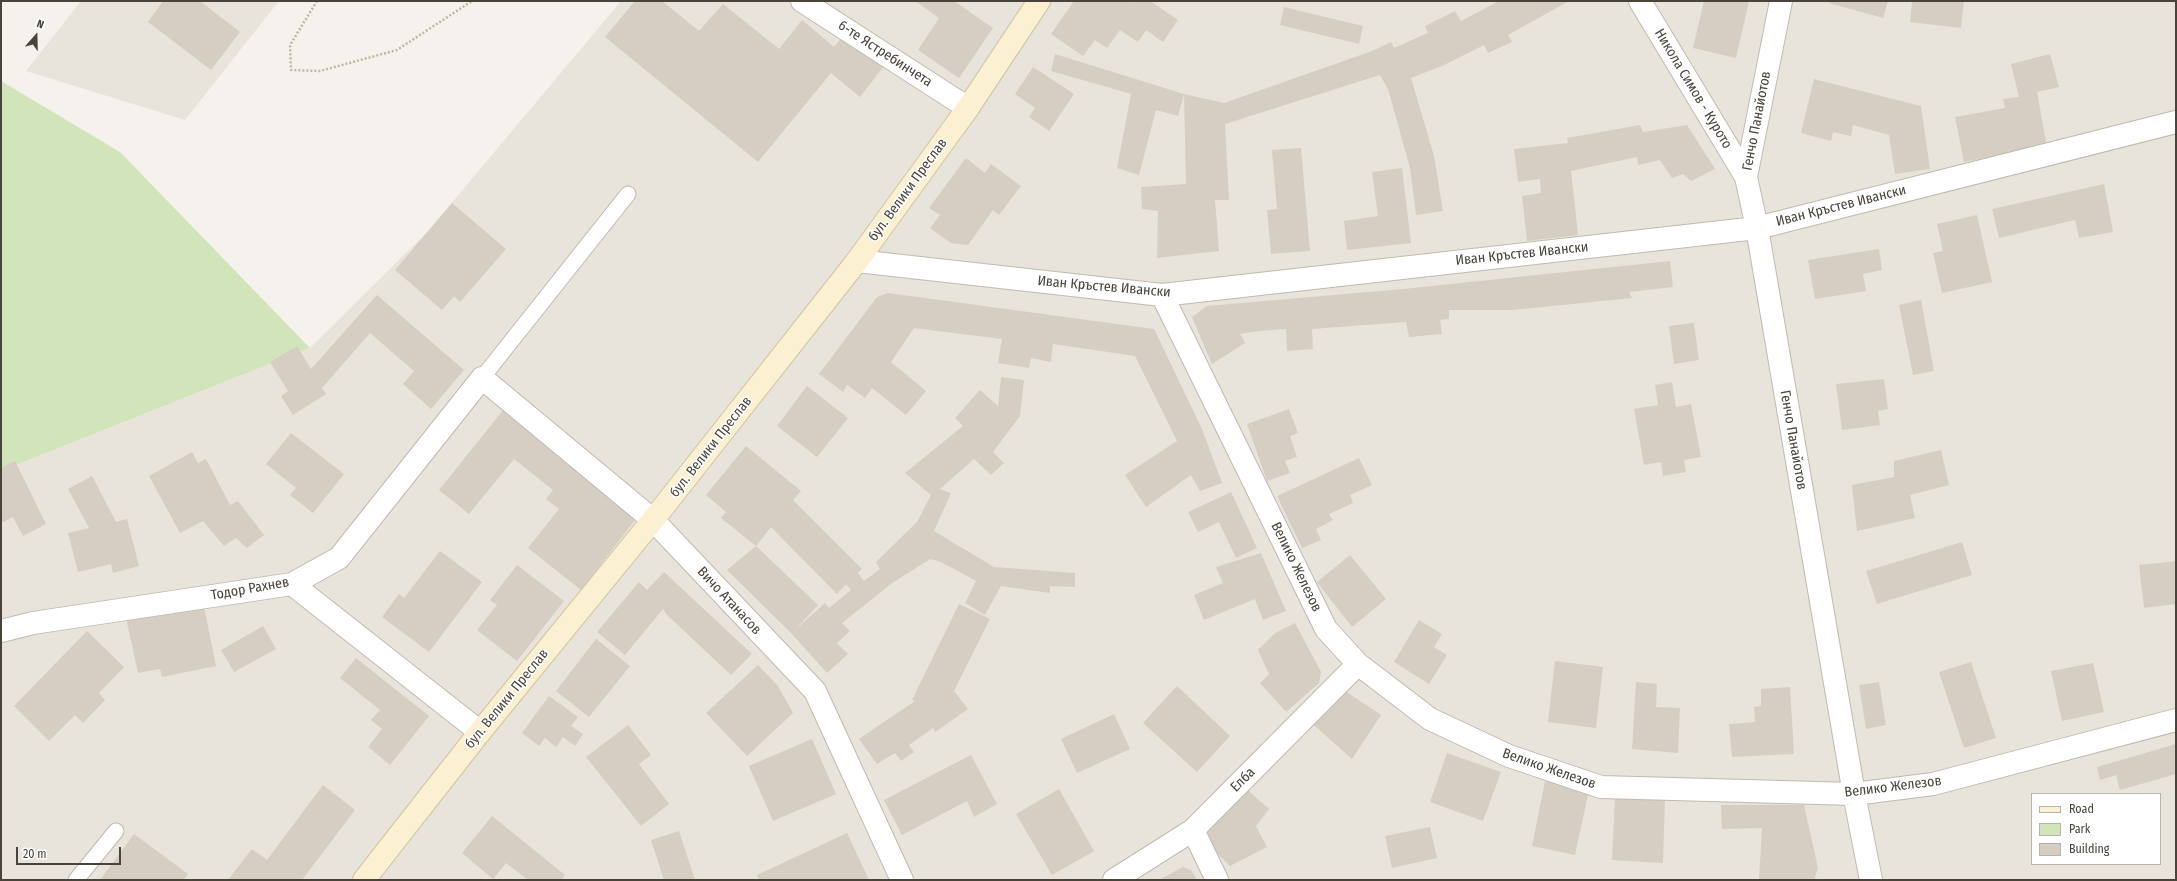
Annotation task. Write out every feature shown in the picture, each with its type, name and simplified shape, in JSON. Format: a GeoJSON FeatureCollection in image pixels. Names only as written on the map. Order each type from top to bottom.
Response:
{"type":"FeatureCollection","features":[{"type":"Feature","properties":{"kind":"main road","name":"бул. Велики Преслав"},"geometry":{"type":"LineString","coordinates":[[364,880],[480,732],[653,520],[857,261],[968,108],[1040,1]]}},
{"type":"Feature","properties":{"kind":"street","name":"6-те Ястребинчета"},"geometry":{"type":"LineString","coordinates":[[802,1],[968,108]]}},
{"type":"Feature","properties":{"kind":"street","name":"Никола Симов - Курото"},"geometry":{"type":"LineString","coordinates":[[1640,1],[1746,177]]}},
{"type":"Feature","properties":{"kind":"street","name":"Генчо Панайотов"},"geometry":{"type":"LineString","coordinates":[[1781,1],[1746,177],[1757,228],[1854,794],[1871,880]]}},
{"type":"Feature","properties":{"kind":"street","name":"Иван Кръстев Ивански"},"geometry":{"type":"LineString","coordinates":[[857,261],[1162,295],[1757,228],[2176,122]]}},
{"type":"Feature","properties":{"kind":"street","name":"Велико Железов"},"geometry":{"type":"LineString","coordinates":[[1162,295],[1326,629],[1358,664],[1430,719],[1509,756],[1601,787],[1854,794],[1933,784],[2176,720]]}},
{"type":"Feature","properties":{"kind":"street","name":"Вичо Атанасов"},"geometry":{"type":"LineString","coordinates":[[482,378],[653,520],[815,691],[902,880]]}},
{"type":"Feature","properties":{"kind":"street","name":"Тодор Рахнев"},"geometry":{"type":"LineString","coordinates":[[1,631],[33,623],[292,584],[339,558],[482,378]]}},
{"type":"Feature","properties":{"kind":"street"},"geometry":{"type":"LineString","coordinates":[[292,584],[480,732]]}},
{"type":"Feature","properties":{"kind":"street","name":"Елба"},"geometry":{"type":"LineString","coordinates":[[1114,880],[1193,830],[1358,664]]}},
{"type":"Feature","properties":{"kind":"street"},"geometry":{"type":"LineString","coordinates":[[1193,830],[1218,880]]}},
{"type":"Feature","properties":{"kind":"lane"},"geometry":{"type":"LineString","coordinates":[[482,378],[628,194]]}},
{"type":"Feature","properties":{"kind":"lane"},"geometry":{"type":"LineString","coordinates":[[76,880],[116,831]]}},
{"type":"Feature","properties":{"kind":"path"},"geometry":{"type":"LineString","coordinates":[[317,1],[290,45],[291,70],[320,71],[397,50],[472,1]]}},
{"type":"Feature","properties":{"kind":"shaded area"},"geometry":{"type":"Polygon","coordinates":[[[81,1],[279,1],[185,120],[26,71],[81,1]]]}},
{"type":"Feature","properties":{"kind":"shaded area"},"geometry":{"type":"Polygon","coordinates":[[[621,1],[2176,1],[2176,880],[1,880],[1,471],[310,348],[429,230],[621,1]]]}},
{"type":"Feature","properties":{"kind":"green space"},"geometry":{"type":"Polygon","coordinates":[[[1,81],[120,152],[310,348],[1,471],[1,81]]]}},
{"type":"Feature","properties":{"kind":"building"},"geometry":{"type":"Polygon","coordinates":[[[163,1],[200,1],[240,32],[211,70],[148,22],[163,1]]]}},
{"type":"Feature","properties":{"kind":"building"},"geometry":{"type":"Polygon","coordinates":[[[635,1],[662,1],[699,31],[723,4],[779,49],[802,20],[834,47],[844,35],[884,66],[860,97],[831,73],[758,162],[605,37],[635,1]]]}},
{"type":"Feature","properties":{"kind":"building"},"geometry":{"type":"Polygon","coordinates":[[[915,1],[954,1],[993,28],[959,78],[918,50],[939,18],[915,1]]]}},
{"type":"Feature","properties":{"kind":"building"},"geometry":{"type":"Polygon","coordinates":[[[1074,1],[1128,1],[1130,3],[1132,1],[1150,1],[1178,20],[1163,42],[1146,30],[1138,42],[1120,30],[1107,48],[1095,40],[1083,56],[1051,34],[1074,1]]]}},
{"type":"Feature","properties":{"kind":"building"},"geometry":{"type":"Polygon","coordinates":[[[1499,1],[1569,1],[1508,35],[1512,42],[1488,53],[1484,45],[1442,66],[1411,78],[1434,156],[1443,211],[1416,215],[1410,168],[1388,89],[1380,75],[1225,124],[1229,200],[1215,200],[1219,251],[1157,258],[1158,211],[1142,209],[1141,187],[1186,184],[1184,94],[1224,103],[1372,51],[1391,42],[1394,48],[1428,33],[1425,26],[1455,11],[1461,21],[1499,1]]]}},
{"type":"Feature","properties":{"kind":"building"},"geometry":{"type":"Polygon","coordinates":[[[1704,1],[1749,1],[1736,58],[1693,48],[1704,1]]]}},
{"type":"Feature","properties":{"kind":"building"},"geometry":{"type":"Polygon","coordinates":[[[1830,1],[1888,1],[1883,18],[1829,3],[1830,1]]]}},
{"type":"Feature","properties":{"kind":"building"},"geometry":{"type":"Polygon","coordinates":[[[1912,1],[1964,1],[1961,28],[1910,22],[1912,1]]]}},
{"type":"Feature","properties":{"kind":"building"},"geometry":{"type":"Polygon","coordinates":[[[1284,7],[1363,26],[1359,44],[1280,25],[1284,7]]]}},
{"type":"Feature","properties":{"kind":"building"},"geometry":{"type":"Polygon","coordinates":[[[1055,54],[1184,94],[1178,116],[1156,110],[1139,175],[1117,168],[1131,94],[1051,71],[1055,54]]]}},
{"type":"Feature","properties":{"kind":"building"},"geometry":{"type":"Polygon","coordinates":[[[2050,54],[2059,87],[2037,92],[2047,147],[1964,162],[1955,117],[2005,108],[2003,99],[2019,97],[2011,64],[2050,54]]]}},
{"type":"Feature","properties":{"kind":"building"},"geometry":{"type":"Polygon","coordinates":[[[1033,67],[1074,94],[1049,131],[1029,117],[1035,108],[1015,94],[1033,67]]]}},
{"type":"Feature","properties":{"kind":"building"},"geometry":{"type":"Polygon","coordinates":[[[1814,79],[1921,106],[1930,169],[1895,174],[1889,135],[1853,125],[1851,136],[1833,132],[1831,141],[1801,133],[1814,79]]]}},
{"type":"Feature","properties":{"kind":"building"},"geometry":{"type":"Polygon","coordinates":[[[1640,125],[1643,132],[1687,125],[1715,169],[1691,181],[1683,174],[1672,178],[1660,160],[1638,165],[1637,157],[1571,171],[1578,235],[1527,241],[1522,196],[1541,193],[1540,179],[1518,182],[1514,149],[1568,143],[1567,138],[1640,125]]]}},
{"type":"Feature","properties":{"kind":"building"},"geometry":{"type":"Polygon","coordinates":[[[1301,148],[1310,251],[1271,254],[1267,210],[1277,209],[1272,150],[1301,148]]]}},
{"type":"Feature","properties":{"kind":"building"},"geometry":{"type":"Polygon","coordinates":[[[966,158],[985,173],[991,164],[1021,186],[999,215],[993,210],[968,245],[951,243],[930,228],[940,215],[929,208],[966,158]]]}},
{"type":"Feature","properties":{"kind":"building"},"geometry":{"type":"Polygon","coordinates":[[[1402,168],[1411,243],[1347,250],[1344,221],[1378,216],[1372,172],[1402,168]]]}},
{"type":"Feature","properties":{"kind":"building"},"geometry":{"type":"Polygon","coordinates":[[[2104,184],[2113,232],[2079,238],[2075,220],[1999,238],[1992,209],[2104,184]]]}},
{"type":"Feature","properties":{"kind":"building"},"geometry":{"type":"Polygon","coordinates":[[[452,203],[506,249],[460,302],[454,296],[442,310],[395,270],[452,203]]]}},
{"type":"Feature","properties":{"kind":"building"},"geometry":{"type":"Polygon","coordinates":[[[1977,215],[1992,282],[1942,293],[1933,253],[1943,251],[1937,224],[1977,215]]]}},
{"type":"Feature","properties":{"kind":"building"},"geometry":{"type":"Polygon","coordinates":[[[1879,249],[1882,270],[1863,274],[1866,291],[1815,299],[1808,260],[1879,249]]]}},
{"type":"Feature","properties":{"kind":"building"},"geometry":{"type":"Polygon","coordinates":[[[1670,261],[1673,287],[1629,292],[1632,298],[1513,310],[1449,310],[1449,319],[1440,320],[1442,334],[1409,337],[1406,322],[1312,329],[1313,349],[1287,351],[1286,329],[1259,331],[1240,334],[1245,343],[1212,364],[1192,317],[1207,306],[1403,289],[1670,261]]]}},
{"type":"Feature","properties":{"kind":"building"},"geometry":{"type":"Polygon","coordinates":[[[888,293],[1154,329],[1202,429],[1222,483],[1200,491],[1191,475],[1146,507],[1125,475],[1177,441],[1135,356],[1053,344],[1051,362],[1031,358],[1029,368],[998,363],[1002,339],[914,328],[891,362],[926,391],[906,415],[872,388],[865,398],[847,385],[843,392],[819,374],[877,297],[888,293]]]}},
{"type":"Feature","properties":{"kind":"building"},"geometry":{"type":"Polygon","coordinates":[[[377,295],[464,370],[431,409],[403,384],[414,371],[370,333],[322,388],[326,394],[293,415],[281,396],[288,391],[270,362],[297,346],[311,369],[377,295]]]}},
{"type":"Feature","properties":{"kind":"building"},"geometry":{"type":"Polygon","coordinates":[[[1921,300],[1934,371],[1913,375],[1899,305],[1921,300]]]}},
{"type":"Feature","properties":{"kind":"building"},"geometry":{"type":"Polygon","coordinates":[[[1694,323],[1699,360],[1674,364],[1669,326],[1694,323]]]}},
{"type":"Feature","properties":{"kind":"building"},"geometry":{"type":"Polygon","coordinates":[[[1001,377],[1024,380],[1020,416],[993,452],[1004,463],[991,475],[974,459],[940,489],[951,493],[934,531],[994,567],[1075,573],[1075,587],[1050,586],[1050,593],[1001,586],[985,615],[965,603],[976,581],[941,562],[930,559],[891,584],[842,623],[850,631],[837,643],[848,654],[827,673],[791,633],[727,570],[756,546],[721,518],[726,512],[706,495],[746,446],[801,491],[793,500],[862,569],[858,573],[864,581],[880,569],[876,562],[917,522],[931,495],[905,473],[963,426],[955,418],[980,390],[998,406],[1001,377]],[[771,527],[756,546],[818,605],[795,630],[825,603],[829,608],[851,590],[846,584],[837,594],[771,527]]]}},
{"type":"Feature","properties":{"kind":"building"},"geometry":{"type":"Polygon","coordinates":[[[1884,379],[1888,409],[1878,411],[1880,425],[1842,430],[1836,384],[1884,379]]]}},
{"type":"Feature","properties":{"kind":"building"},"geometry":{"type":"Polygon","coordinates":[[[1672,382],[1676,407],[1691,404],[1701,457],[1684,460],[1686,472],[1663,476],[1661,462],[1644,465],[1634,409],[1658,405],[1655,385],[1672,382]]]}},
{"type":"Feature","properties":{"kind":"building"},"geometry":{"type":"Polygon","coordinates":[[[807,386],[848,418],[817,457],[777,426],[807,386]]]}},
{"type":"Feature","properties":{"kind":"building"},"geometry":{"type":"Polygon","coordinates":[[[504,409],[638,516],[581,590],[528,548],[559,509],[546,499],[553,490],[514,459],[469,514],[439,490],[504,409]]]}},
{"type":"Feature","properties":{"kind":"building"},"geometry":{"type":"Polygon","coordinates":[[[1289,409],[1298,433],[1290,436],[1297,457],[1285,461],[1290,473],[1267,481],[1247,424],[1289,409]]]}},
{"type":"Feature","properties":{"kind":"building"},"geometry":{"type":"Polygon","coordinates":[[[291,433],[344,474],[313,513],[290,495],[296,488],[266,464],[291,433]]]}},
{"type":"Feature","properties":{"kind":"building"},"geometry":{"type":"Polygon","coordinates":[[[1941,450],[1949,485],[1910,495],[1915,518],[1857,531],[1852,485],[1894,477],[1894,461],[1941,450]]]}},
{"type":"Feature","properties":{"kind":"building"},"geometry":{"type":"Polygon","coordinates":[[[192,452],[198,463],[206,459],[230,505],[238,501],[264,535],[247,548],[236,538],[224,546],[203,521],[180,533],[149,476],[192,452]]]}},
{"type":"Feature","properties":{"kind":"building"},"geometry":{"type":"Polygon","coordinates":[[[1359,458],[1372,485],[1350,495],[1353,503],[1329,514],[1333,520],[1316,529],[1321,540],[1302,548],[1277,496],[1359,458]]]}},
{"type":"Feature","properties":{"kind":"building"},"geometry":{"type":"Polygon","coordinates":[[[15,461],[46,524],[23,536],[13,517],[3,522],[1,519],[1,468],[15,461]]]}},
{"type":"Feature","properties":{"kind":"building"},"geometry":{"type":"Polygon","coordinates":[[[92,476],[116,522],[127,519],[139,566],[113,573],[111,564],[78,572],[68,533],[89,528],[68,489],[92,476]]]}},
{"type":"Feature","properties":{"kind":"building"},"geometry":{"type":"Polygon","coordinates":[[[1231,492],[1257,548],[1236,558],[1219,522],[1198,532],[1188,512],[1231,492]]]}},
{"type":"Feature","properties":{"kind":"building"},"geometry":{"type":"Polygon","coordinates":[[[1962,542],[1972,575],[1877,604],[1866,571],[1962,542]]]}},
{"type":"Feature","properties":{"kind":"building"},"geometry":{"type":"Polygon","coordinates":[[[440,551],[482,582],[429,652],[382,617],[399,594],[404,598],[440,551]]]}},
{"type":"Feature","properties":{"kind":"building"},"geometry":{"type":"Polygon","coordinates":[[[1261,553],[1286,611],[1263,620],[1255,599],[1204,620],[1194,595],[1223,583],[1216,567],[1261,553]]]}},
{"type":"Feature","properties":{"kind":"building"},"geometry":{"type":"Polygon","coordinates":[[[1350,555],[1386,599],[1352,627],[1317,582],[1350,555]]]}},
{"type":"Feature","properties":{"kind":"building"},"geometry":{"type":"Polygon","coordinates":[[[2176,561],[2176,604],[2144,608],[2139,565],[2176,561]]]}},
{"type":"Feature","properties":{"kind":"building"},"geometry":{"type":"Polygon","coordinates":[[[517,565],[564,601],[517,661],[477,630],[497,605],[490,600],[517,565]]]}},
{"type":"Feature","properties":{"kind":"building"},"geometry":{"type":"Polygon","coordinates":[[[664,572],[752,654],[731,675],[666,614],[663,609],[625,655],[597,632],[639,582],[647,590],[664,572]]]}},
{"type":"Feature","properties":{"kind":"building"},"geometry":{"type":"Polygon","coordinates":[[[203,602],[216,666],[162,677],[160,669],[138,673],[126,618],[203,602]]]}},
{"type":"Feature","properties":{"kind":"building"},"geometry":{"type":"Polygon","coordinates":[[[959,604],[990,619],[954,691],[968,709],[935,732],[933,728],[909,745],[914,752],[901,761],[895,753],[877,764],[859,739],[915,701],[912,700],[959,604]]]}},
{"type":"Feature","properties":{"kind":"building"},"geometry":{"type":"Polygon","coordinates":[[[1419,620],[1442,634],[1434,647],[1447,655],[1429,684],[1394,662],[1419,620]]]}},
{"type":"Feature","properties":{"kind":"building"},"geometry":{"type":"Polygon","coordinates":[[[1295,623],[1321,672],[1319,683],[1286,712],[1260,683],[1269,674],[1258,650],[1275,633],[1295,623]]]}},
{"type":"Feature","properties":{"kind":"building"},"geometry":{"type":"Polygon","coordinates":[[[263,626],[276,649],[234,672],[221,650],[263,626]]]}},
{"type":"Feature","properties":{"kind":"building"},"geometry":{"type":"Polygon","coordinates":[[[87,631],[124,667],[99,693],[105,700],[83,723],[75,715],[49,741],[14,706],[87,631]]]}},
{"type":"Feature","properties":{"kind":"building"},"geometry":{"type":"Polygon","coordinates":[[[596,639],[630,666],[589,717],[556,691],[596,639]]]}},
{"type":"Feature","properties":{"kind":"building"},"geometry":{"type":"Polygon","coordinates":[[[356,658],[429,716],[390,765],[368,747],[382,729],[371,720],[380,710],[340,678],[356,658]]]}},
{"type":"Feature","properties":{"kind":"building"},"geometry":{"type":"Polygon","coordinates":[[[1555,661],[1603,667],[1596,728],[1548,722],[1555,661]]]}},
{"type":"Feature","properties":{"kind":"building"},"geometry":{"type":"Polygon","coordinates":[[[1971,662],[1996,738],[1964,748],[1939,672],[1971,662]]]}},
{"type":"Feature","properties":{"kind":"building"},"geometry":{"type":"Polygon","coordinates":[[[2093,663],[2104,712],[2062,721],[2051,671],[2093,663]]]}},
{"type":"Feature","properties":{"kind":"building"},"geometry":{"type":"Polygon","coordinates":[[[758,665],[778,686],[793,713],[747,756],[706,713],[758,665]]]}},
{"type":"Feature","properties":{"kind":"building"},"geometry":{"type":"Polygon","coordinates":[[[1636,682],[1657,684],[1656,707],[1680,708],[1678,753],[1632,749],[1636,682]]]}},
{"type":"Feature","properties":{"kind":"building"},"geometry":{"type":"Polygon","coordinates":[[[1879,682],[1886,725],[1866,729],[1859,685],[1879,682]]]}},
{"type":"Feature","properties":{"kind":"building"},"geometry":{"type":"Polygon","coordinates":[[[1177,686],[1230,736],[1197,772],[1143,723],[1177,686]]]}},
{"type":"Feature","properties":{"kind":"building"},"geometry":{"type":"Polygon","coordinates":[[[1339,687],[1381,715],[1352,759],[1307,719],[1339,687]]]}},
{"type":"Feature","properties":{"kind":"building"},"geometry":{"type":"Polygon","coordinates":[[[1790,687],[1794,754],[1732,757],[1729,724],[1755,722],[1754,707],[1761,706],[1761,689],[1790,687]]]}},
{"type":"Feature","properties":{"kind":"building"},"geometry":{"type":"Polygon","coordinates":[[[549,696],[578,717],[571,726],[583,734],[575,746],[563,737],[556,747],[545,738],[539,746],[522,733],[549,696]]]}},
{"type":"Feature","properties":{"kind":"building"},"geometry":{"type":"Polygon","coordinates":[[[1114,714],[1130,749],[1077,773],[1061,739],[1114,714]]]}},
{"type":"Feature","properties":{"kind":"building"},"geometry":{"type":"Polygon","coordinates":[[[628,725],[651,755],[639,764],[669,804],[641,826],[586,757],[628,725]]]}},
{"type":"Feature","properties":{"kind":"building"},"geometry":{"type":"Polygon","coordinates":[[[812,739],[836,794],[773,821],[749,766],[812,739]]]}},
{"type":"Feature","properties":{"kind":"building"},"geometry":{"type":"Polygon","coordinates":[[[2176,744],[2176,774],[2120,790],[2116,775],[2100,780],[2097,767],[2176,744]]]}},
{"type":"Feature","properties":{"kind":"building"},"geometry":{"type":"Polygon","coordinates":[[[1447,753],[1501,772],[1483,821],[1430,802],[1447,753]]]}},
{"type":"Feature","properties":{"kind":"building"},"geometry":{"type":"Polygon","coordinates":[[[971,755],[997,804],[974,817],[967,801],[902,835],[884,800],[971,755]]]}},
{"type":"Feature","properties":{"kind":"building"},"geometry":{"type":"Polygon","coordinates":[[[1545,781],[1589,790],[1575,855],[1532,846],[1545,781]]]}},
{"type":"Feature","properties":{"kind":"building"},"geometry":{"type":"Polygon","coordinates":[[[323,785],[355,810],[302,880],[228,880],[252,849],[267,860],[323,785]]]}},
{"type":"Feature","properties":{"kind":"building"},"geometry":{"type":"Polygon","coordinates":[[[1242,785],[1269,809],[1256,826],[1267,847],[1230,866],[1193,830],[1242,785]]]}},
{"type":"Feature","properties":{"kind":"building"},"geometry":{"type":"Polygon","coordinates":[[[1059,789],[1094,851],[1052,875],[1016,814],[1059,789]]]}},
{"type":"Feature","properties":{"kind":"building"},"geometry":{"type":"Polygon","coordinates":[[[1615,796],[1665,798],[1663,863],[1612,860],[1615,796]]]}},
{"type":"Feature","properties":{"kind":"building"},"geometry":{"type":"Polygon","coordinates":[[[1721,805],[1804,805],[1818,868],[1814,880],[1759,879],[1762,828],[1722,829],[1721,805]]]}},
{"type":"Feature","properties":{"kind":"building"},"geometry":{"type":"Polygon","coordinates":[[[492,816],[565,875],[561,880],[528,880],[506,863],[493,879],[462,853],[492,816]]]}},
{"type":"Feature","properties":{"kind":"building"},"geometry":{"type":"Polygon","coordinates":[[[1430,827],[1437,858],[1392,868],[1385,836],[1430,827]]]}},
{"type":"Feature","properties":{"kind":"building"},"geometry":{"type":"Polygon","coordinates":[[[679,831],[695,880],[664,880],[651,840],[679,831]]]}},
{"type":"Feature","properties":{"kind":"building"},"geometry":{"type":"Polygon","coordinates":[[[847,833],[869,880],[759,880],[757,875],[847,833]]]}},
{"type":"Feature","properties":{"kind":"building"},"geometry":{"type":"Polygon","coordinates":[[[134,834],[188,874],[183,880],[100,880],[134,834]]]}},
{"type":"Feature","properties":{"kind":"building"},"geometry":{"type":"Polygon","coordinates":[[[1183,867],[1191,870],[1197,880],[1159,880],[1183,867]]]}}]}
